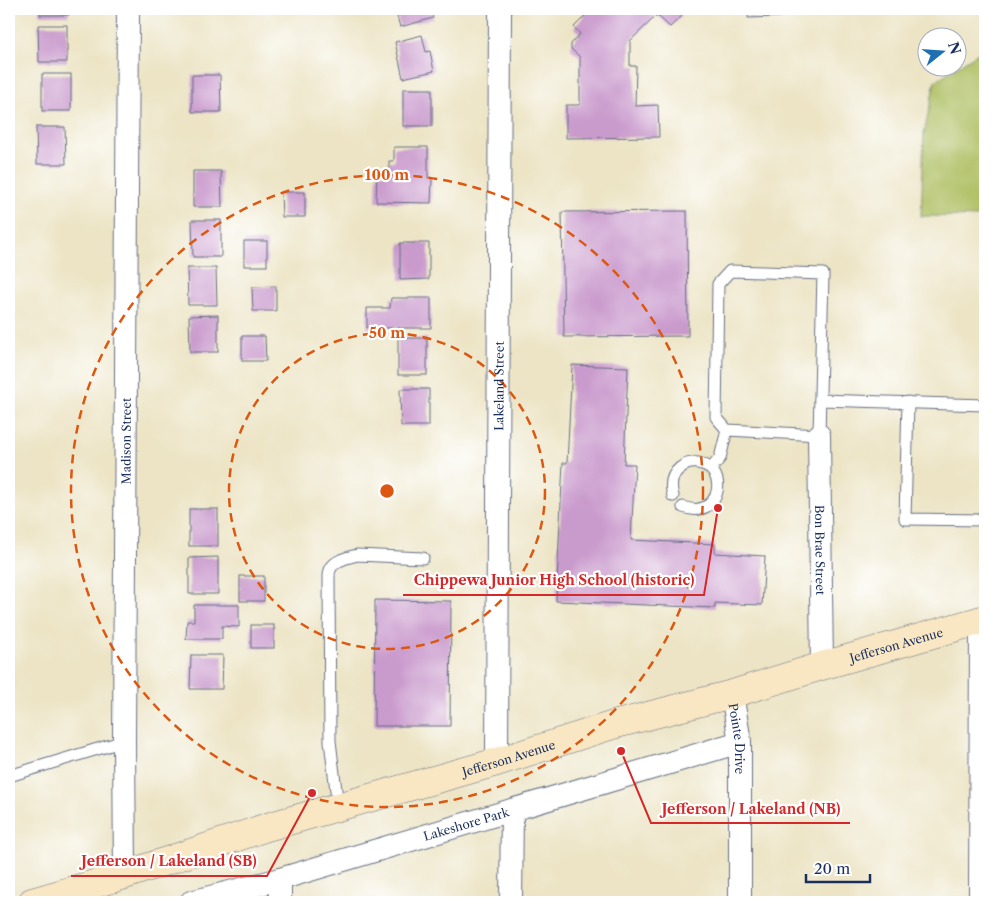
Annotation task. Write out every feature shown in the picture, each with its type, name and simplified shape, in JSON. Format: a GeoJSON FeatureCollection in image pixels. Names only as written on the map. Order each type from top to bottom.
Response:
{"type":"FeatureCollection","features":[{"type":"Feature","properties":{"kind":"main road","name":"Jefferson Avenue"},"geometry":{"type":"LineString","coordinates":[[40,901],[125,875],[267,827],[497,762],[614,725],[732,694],[983,620]]}},
{"type":"Feature","properties":{"kind":"street","name":"Madison Street"},"geometry":{"type":"LineString","coordinates":[[125,875],[128,9]]}},
{"type":"Feature","properties":{"kind":"street","name":"Lakeland Street"},"geometry":{"type":"LineString","coordinates":[[497,762],[500,9]]}},
{"type":"Feature","properties":{"kind":"street","name":"Bon Brae Street"},"geometry":{"type":"LineString","coordinates":[[819,434],[822,666]]}},
{"type":"Feature","properties":{"kind":"street"},"geometry":{"type":"LineString","coordinates":[[980,902],[983,620]]}},
{"type":"Feature","properties":{"kind":"street","name":"Pointe Drive"},"geometry":{"type":"LineString","coordinates":[[732,694],[740,742],[740,902]]}},
{"type":"Feature","properties":{"kind":"street","name":"Lakeshore Park"},"geometry":{"type":"LineString","coordinates":[[191,902],[280,879],[740,742]]}},
{"type":"Feature","properties":{"kind":"street"},"geometry":{"type":"LineString","coordinates":[[511,902],[512,810]]}},
{"type":"Feature","properties":{"kind":"street"},"geometry":{"type":"LineString","coordinates":[[280,879],[280,902]]}},
{"type":"Feature","properties":{"kind":"lane"},"geometry":{"type":"LineString","coordinates":[[730,271],[823,274],[819,434],[727,430],[716,417],[718,284],[730,271]]}},
{"type":"Feature","properties":{"kind":"lane"},"geometry":{"type":"LineString","coordinates":[[820,400],[985,405]]}},
{"type":"Feature","properties":{"kind":"lane"},"geometry":{"type":"LineString","coordinates":[[908,402],[905,519],[985,520]]}},
{"type":"Feature","properties":{"kind":"lane"},"geometry":{"type":"LineString","coordinates":[[710,469],[720,458],[727,430]]}},
{"type":"Feature","properties":{"kind":"lane"},"geometry":{"type":"LineString","coordinates":[[673,496],[672,480],[675,473],[681,467],[696,463],[710,469],[718,482],[716,497],[705,508],[690,510],[683,507]]}},
{"type":"Feature","properties":{"kind":"lane"},"geometry":{"type":"LineString","coordinates":[[338,807],[330,740],[328,576],[331,568],[337,562],[357,555],[423,558]]}},
{"type":"Feature","properties":{"kind":"lane"},"geometry":{"type":"LineString","coordinates":[[9,776],[124,741]]}},
{"type":"Feature","properties":{"kind":"green space"},"geometry":{"type":"Polygon","coordinates":[[[985,51],[985,217],[921,216],[924,134],[935,81],[940,78],[966,78],[966,61],[985,51]]]}},
{"type":"Feature","properties":{"kind":"building"},"geometry":{"type":"Polygon","coordinates":[[[40,9],[68,9],[69,15],[40,15],[40,9]]]}},
{"type":"Feature","properties":{"kind":"building"},"geometry":{"type":"Polygon","coordinates":[[[395,9],[431,9],[433,18],[400,27],[395,9]]]}},
{"type":"Feature","properties":{"kind":"building"},"geometry":{"type":"Polygon","coordinates":[[[578,9],[675,9],[682,16],[670,27],[657,15],[630,41],[630,66],[636,66],[635,106],[658,105],[659,137],[566,138],[566,105],[580,105],[580,57],[571,49],[571,44],[580,34],[574,27],[585,16],[578,9]]]}},
{"type":"Feature","properties":{"kind":"building"},"geometry":{"type":"Polygon","coordinates":[[[749,9],[779,9],[780,17],[748,18],[749,9]]]}},
{"type":"Feature","properties":{"kind":"building"},"geometry":{"type":"Polygon","coordinates":[[[38,25],[67,25],[67,62],[39,62],[38,25]]]}},
{"type":"Feature","properties":{"kind":"building"},"geometry":{"type":"Polygon","coordinates":[[[422,35],[426,52],[430,51],[434,71],[403,78],[395,42],[422,35]]]}},
{"type":"Feature","properties":{"kind":"building"},"geometry":{"type":"Polygon","coordinates":[[[42,74],[71,74],[71,111],[42,111],[42,74]]]}},
{"type":"Feature","properties":{"kind":"building"},"geometry":{"type":"Polygon","coordinates":[[[192,75],[220,75],[221,112],[192,112],[192,75]]]}},
{"type":"Feature","properties":{"kind":"building"},"geometry":{"type":"Polygon","coordinates":[[[403,89],[432,89],[432,126],[403,126],[403,89]]]}},
{"type":"Feature","properties":{"kind":"building"},"geometry":{"type":"Polygon","coordinates":[[[36,127],[65,127],[66,164],[37,164],[36,127]]]}},
{"type":"Feature","properties":{"kind":"building"},"geometry":{"type":"Polygon","coordinates":[[[394,147],[428,147],[428,178],[432,178],[431,203],[376,202],[377,174],[389,174],[389,161],[394,161],[394,147]]]}},
{"type":"Feature","properties":{"kind":"building"},"geometry":{"type":"Polygon","coordinates":[[[193,171],[221,171],[222,207],[193,207],[193,171]]]}},
{"type":"Feature","properties":{"kind":"building"},"geometry":{"type":"Polygon","coordinates":[[[281,192],[305,192],[305,217],[282,217],[281,192]]]}},
{"type":"Feature","properties":{"kind":"building"},"geometry":{"type":"Polygon","coordinates":[[[687,211],[688,336],[564,337],[562,212],[687,211]]]}},
{"type":"Feature","properties":{"kind":"building"},"geometry":{"type":"Polygon","coordinates":[[[192,220],[221,220],[221,257],[193,257],[192,220]]]}},
{"type":"Feature","properties":{"kind":"building"},"geometry":{"type":"Polygon","coordinates":[[[244,241],[267,241],[267,266],[244,266],[244,241]]]}},
{"type":"Feature","properties":{"kind":"building"},"geometry":{"type":"Polygon","coordinates":[[[400,243],[429,243],[429,279],[400,280],[400,243]]]}},
{"type":"Feature","properties":{"kind":"building"},"geometry":{"type":"Polygon","coordinates":[[[187,268],[216,268],[217,305],[188,305],[187,268]]]}},
{"type":"Feature","properties":{"kind":"building"},"geometry":{"type":"Polygon","coordinates":[[[276,286],[276,311],[253,311],[252,287],[276,286]]]}},
{"type":"Feature","properties":{"kind":"building"},"geometry":{"type":"Polygon","coordinates":[[[391,298],[431,298],[431,328],[367,328],[367,308],[390,308],[391,298]]]}},
{"type":"Feature","properties":{"kind":"building"},"geometry":{"type":"Polygon","coordinates":[[[218,315],[218,352],[190,352],[189,316],[218,315]]]}},
{"type":"Feature","properties":{"kind":"building"},"geometry":{"type":"Polygon","coordinates":[[[242,336],[265,336],[266,361],[242,361],[242,336]]]}},
{"type":"Feature","properties":{"kind":"building"},"geometry":{"type":"Polygon","coordinates":[[[398,338],[427,338],[427,375],[398,375],[398,338]]]}},
{"type":"Feature","properties":{"kind":"building"},"geometry":{"type":"Polygon","coordinates":[[[572,365],[628,367],[624,464],[635,464],[631,540],[715,544],[715,553],[765,556],[762,605],[715,603],[715,608],[556,601],[563,463],[567,463],[572,365]]]}},
{"type":"Feature","properties":{"kind":"building"},"geometry":{"type":"Polygon","coordinates":[[[400,389],[429,389],[429,426],[401,426],[400,389]]]}},
{"type":"Feature","properties":{"kind":"building"},"geometry":{"type":"Polygon","coordinates":[[[189,509],[218,509],[218,546],[189,546],[189,509]]]}},
{"type":"Feature","properties":{"kind":"building"},"geometry":{"type":"Polygon","coordinates":[[[218,557],[218,594],[189,594],[189,558],[218,557]]]}},
{"type":"Feature","properties":{"kind":"building"},"geometry":{"type":"Polygon","coordinates":[[[240,576],[264,576],[264,601],[240,601],[240,576]]]}},
{"type":"Feature","properties":{"kind":"building"},"geometry":{"type":"Polygon","coordinates":[[[375,600],[451,601],[450,726],[374,726],[375,600]]]}},
{"type":"Feature","properties":{"kind":"building"},"geometry":{"type":"Polygon","coordinates":[[[194,605],[239,605],[239,627],[222,626],[222,639],[186,639],[187,621],[194,621],[194,605]]]}},
{"type":"Feature","properties":{"kind":"building"},"geometry":{"type":"Polygon","coordinates":[[[251,625],[274,625],[274,648],[251,648],[251,625]]]}},
{"type":"Feature","properties":{"kind":"building"},"geometry":{"type":"Polygon","coordinates":[[[191,655],[223,655],[222,689],[190,689],[191,655]]]}},
{"type":"Feature","properties":{"kind":"place","name":"Chippewa Junior High School (historic)"},"geometry":{"type":"Point","coordinates":[718,508]}},
{"type":"Feature","properties":{"kind":"place","name":"Jefferson / Lakeland (NB)"},"geometry":{"type":"Point","coordinates":[621,751]}},
{"type":"Feature","properties":{"kind":"place","name":"Jefferson / Lakeland (SB)"},"geometry":{"type":"Point","coordinates":[312,793]}}]}
